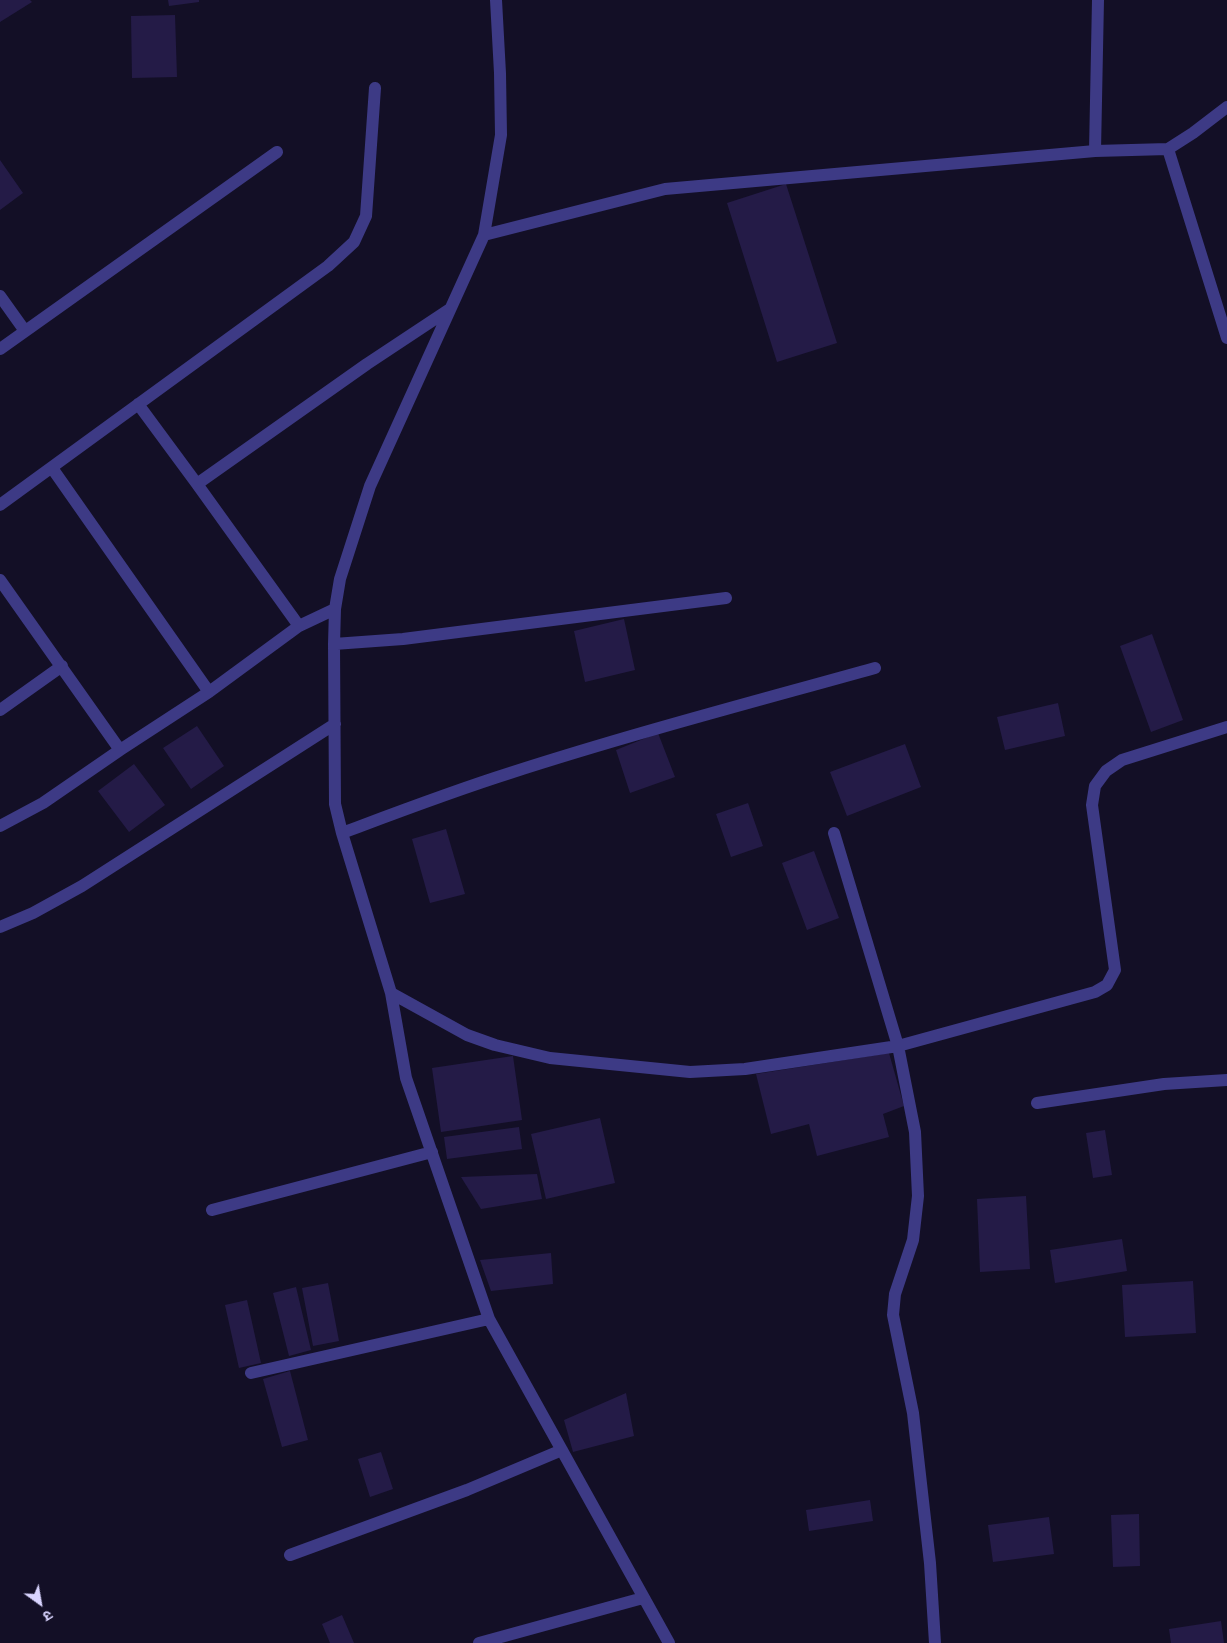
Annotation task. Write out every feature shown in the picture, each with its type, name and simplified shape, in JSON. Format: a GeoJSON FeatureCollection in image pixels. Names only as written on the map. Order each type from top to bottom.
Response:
{"type":"FeatureCollection","features":[{"type":"Feature","properties":{"kind":"street"},"geometry":{"type":"LineString","coordinates":[[496,0],[501,135],[484,235],[370,486],[340,579],[335,609],[334,644],[335,804],[342,833],[391,993],[406,1078],[489,1319],[669,1643]]}},
{"type":"Feature","properties":{"kind":"street"},"geometry":{"type":"LineString","coordinates":[[1095,150],[1098,0]]}},
{"type":"Feature","properties":{"kind":"street"},"geometry":{"type":"LineString","coordinates":[[0,505],[328,266],[354,242],[366,216],[375,88]]}},
{"type":"Feature","properties":{"kind":"street"},"geometry":{"type":"LineString","coordinates":[[484,235],[665,189],[1095,150],[1168,149],[1227,107]]}},
{"type":"Feature","properties":{"kind":"street"},"geometry":{"type":"LineString","coordinates":[[1168,149],[1227,338]]}},
{"type":"Feature","properties":{"kind":"street"},"geometry":{"type":"LineString","coordinates":[[0,350],[277,152]]}},
{"type":"Feature","properties":{"kind":"street"},"geometry":{"type":"LineString","coordinates":[[0,296],[25,331]]}},
{"type":"Feature","properties":{"kind":"street"},"geometry":{"type":"LineString","coordinates":[[197,484],[450,308]]}},
{"type":"Feature","properties":{"kind":"street"},"geometry":{"type":"LineString","coordinates":[[138,404],[298,626]]}},
{"type":"Feature","properties":{"kind":"street"},"geometry":{"type":"LineString","coordinates":[[52,468],[209,692]]}},
{"type":"Feature","properties":{"kind":"street"},"geometry":{"type":"LineString","coordinates":[[0,580],[120,750]]}},
{"type":"Feature","properties":{"kind":"street"},"geometry":{"type":"LineString","coordinates":[[334,644],[403,640],[726,598]]}},
{"type":"Feature","properties":{"kind":"street"},"geometry":{"type":"LineString","coordinates":[[0,826],[43,803],[209,692],[298,626],[335,609]]}},
{"type":"Feature","properties":{"kind":"street"},"geometry":{"type":"LineString","coordinates":[[0,710],[62,666]]}},
{"type":"Feature","properties":{"kind":"street"},"geometry":{"type":"LineString","coordinates":[[342,833],[510,773],[668,725],[875,668]]}},
{"type":"Feature","properties":{"kind":"street"},"geometry":{"type":"LineString","coordinates":[[0,927],[32,914],[82,886],[335,724]]}},
{"type":"Feature","properties":{"kind":"street"},"geometry":{"type":"LineString","coordinates":[[391,993],[466,1035],[495,1045],[550,1058],[690,1072],[745,1069],[898,1046],[1095,992],[1107,985],[1114,970],[1092,805],[1095,786],[1106,771],[1122,760],[1227,727]]}},
{"type":"Feature","properties":{"kind":"street"},"geometry":{"type":"LineString","coordinates":[[834,834],[898,1046],[915,1132],[918,1196],[913,1240],[895,1294],[893,1315],[912,1414],[930,1563],[935,1643]]}},
{"type":"Feature","properties":{"kind":"street"},"geometry":{"type":"LineString","coordinates":[[1037,1103],[1164,1084],[1227,1080]]}},
{"type":"Feature","properties":{"kind":"street"},"geometry":{"type":"LineString","coordinates":[[212,1210],[432,1152]]}},
{"type":"Feature","properties":{"kind":"street"},"geometry":{"type":"LineString","coordinates":[[251,1373],[489,1319]]}},
{"type":"Feature","properties":{"kind":"street"},"geometry":{"type":"LineString","coordinates":[[290,1555],[467,1490],[562,1450]]}},
{"type":"Feature","properties":{"kind":"street"},"geometry":{"type":"LineString","coordinates":[[479,1643],[643,1598]]}},
{"type":"Feature","properties":{"kind":"building"},"geometry":{"type":"Polygon","coordinates":[[[0,0],[30,0],[32,2],[0,22],[0,0]]]}},
{"type":"Feature","properties":{"kind":"building"},"geometry":{"type":"Polygon","coordinates":[[[168,0],[199,0],[199,2],[169,6],[168,0]]]}},
{"type":"Feature","properties":{"kind":"building"},"geometry":{"type":"Polygon","coordinates":[[[175,15],[177,77],[132,78],[131,16],[175,15]]]}},
{"type":"Feature","properties":{"kind":"building"},"geometry":{"type":"Polygon","coordinates":[[[0,160],[23,193],[0,210],[0,160]]]}},
{"type":"Feature","properties":{"kind":"building"},"geometry":{"type":"Polygon","coordinates":[[[786,184],[837,343],[777,362],[727,203],[786,184]]]}},
{"type":"Feature","properties":{"kind":"building"},"geometry":{"type":"Polygon","coordinates":[[[624,619],[635,670],[585,682],[574,631],[624,619]]]}},
{"type":"Feature","properties":{"kind":"building"},"geometry":{"type":"Polygon","coordinates":[[[1152,634],[1183,720],[1151,732],[1120,646],[1152,634]]]}},
{"type":"Feature","properties":{"kind":"building"},"geometry":{"type":"Polygon","coordinates":[[[1058,703],[1065,736],[1005,750],[997,717],[1058,703]]]}},
{"type":"Feature","properties":{"kind":"building"},"geometry":{"type":"Polygon","coordinates":[[[197,726],[224,766],[191,789],[163,748],[197,726]]]}},
{"type":"Feature","properties":{"kind":"building"},"geometry":{"type":"Polygon","coordinates":[[[658,733],[675,777],[630,793],[616,750],[658,733]]]}},
{"type":"Feature","properties":{"kind":"building"},"geometry":{"type":"Polygon","coordinates":[[[905,744],[921,787],[847,816],[830,772],[905,744]]]}},
{"type":"Feature","properties":{"kind":"building"},"geometry":{"type":"Polygon","coordinates":[[[134,764],[165,805],[129,832],[98,791],[134,764]]]}},
{"type":"Feature","properties":{"kind":"building"},"geometry":{"type":"Polygon","coordinates":[[[748,803],[763,846],[731,857],[716,814],[748,803]]]}},
{"type":"Feature","properties":{"kind":"building"},"geometry":{"type":"Polygon","coordinates":[[[446,829],[465,894],[430,903],[412,839],[446,829]]]}},
{"type":"Feature","properties":{"kind":"building"},"geometry":{"type":"Polygon","coordinates":[[[814,851],[839,918],[807,930],[782,863],[814,851]]]}},
{"type":"Feature","properties":{"kind":"building"},"geometry":{"type":"Polygon","coordinates":[[[889,1053],[904,1106],[883,1114],[889,1137],[817,1156],[809,1124],[771,1134],[756,1074],[889,1053]]]}},
{"type":"Feature","properties":{"kind":"building"},"geometry":{"type":"Polygon","coordinates":[[[513,1056],[522,1120],[441,1132],[432,1068],[513,1056]]]}},
{"type":"Feature","properties":{"kind":"building"},"geometry":{"type":"Polygon","coordinates":[[[600,1118],[615,1183],[546,1199],[531,1134],[600,1118]]]}},
{"type":"Feature","properties":{"kind":"building"},"geometry":{"type":"Polygon","coordinates":[[[519,1127],[522,1149],[447,1159],[444,1137],[519,1127]]]}},
{"type":"Feature","properties":{"kind":"building"},"geometry":{"type":"Polygon","coordinates":[[[1105,1130],[1112,1175],[1093,1178],[1086,1133],[1105,1130]]]}},
{"type":"Feature","properties":{"kind":"building"},"geometry":{"type":"Polygon","coordinates":[[[537,1174],[542,1199],[481,1209],[461,1177],[537,1174]]]}},
{"type":"Feature","properties":{"kind":"building"},"geometry":{"type":"Polygon","coordinates":[[[1026,1196],[1030,1269],[980,1272],[977,1199],[1026,1196]]]}},
{"type":"Feature","properties":{"kind":"building"},"geometry":{"type":"Polygon","coordinates":[[[1122,1239],[1127,1271],[1055,1283],[1050,1250],[1122,1239]]]}},
{"type":"Feature","properties":{"kind":"building"},"geometry":{"type":"Polygon","coordinates":[[[551,1253],[553,1284],[491,1291],[480,1260],[551,1253]]]}},
{"type":"Feature","properties":{"kind":"building"},"geometry":{"type":"Polygon","coordinates":[[[1193,1281],[1196,1333],[1125,1337],[1122,1285],[1193,1281]]]}},
{"type":"Feature","properties":{"kind":"building"},"geometry":{"type":"Polygon","coordinates":[[[328,1283],[339,1341],[313,1346],[302,1288],[328,1283]]]}},
{"type":"Feature","properties":{"kind":"building"},"geometry":{"type":"Polygon","coordinates":[[[296,1287],[311,1350],[289,1356],[273,1293],[296,1287]]]}},
{"type":"Feature","properties":{"kind":"building"},"geometry":{"type":"Polygon","coordinates":[[[247,1300],[261,1363],[239,1368],[225,1305],[247,1300]]]}},
{"type":"Feature","properties":{"kind":"building"},"geometry":{"type":"Polygon","coordinates":[[[290,1371],[308,1440],[282,1447],[263,1379],[290,1371]]]}},
{"type":"Feature","properties":{"kind":"building"},"geometry":{"type":"Polygon","coordinates":[[[626,1393],[634,1436],[573,1452],[564,1420],[626,1393]]]}},
{"type":"Feature","properties":{"kind":"building"},"geometry":{"type":"Polygon","coordinates":[[[381,1452],[393,1489],[370,1497],[358,1459],[381,1452]]]}},
{"type":"Feature","properties":{"kind":"building"},"geometry":{"type":"Polygon","coordinates":[[[870,1500],[873,1521],[809,1531],[806,1510],[870,1500]]]}},
{"type":"Feature","properties":{"kind":"building"},"geometry":{"type":"Polygon","coordinates":[[[1139,1514],[1140,1566],[1113,1567],[1111,1515],[1139,1514]]]}},
{"type":"Feature","properties":{"kind":"building"},"geometry":{"type":"Polygon","coordinates":[[[1049,1517],[1054,1554],[993,1562],[988,1525],[1049,1517]]]}},
{"type":"Feature","properties":{"kind":"building"},"geometry":{"type":"Polygon","coordinates":[[[342,1615],[354,1643],[330,1643],[322,1624],[342,1615]]]}},
{"type":"Feature","properties":{"kind":"building"},"geometry":{"type":"Polygon","coordinates":[[[1221,1621],[1224,1643],[1171,1643],[1169,1629],[1221,1621]]]}}]}
